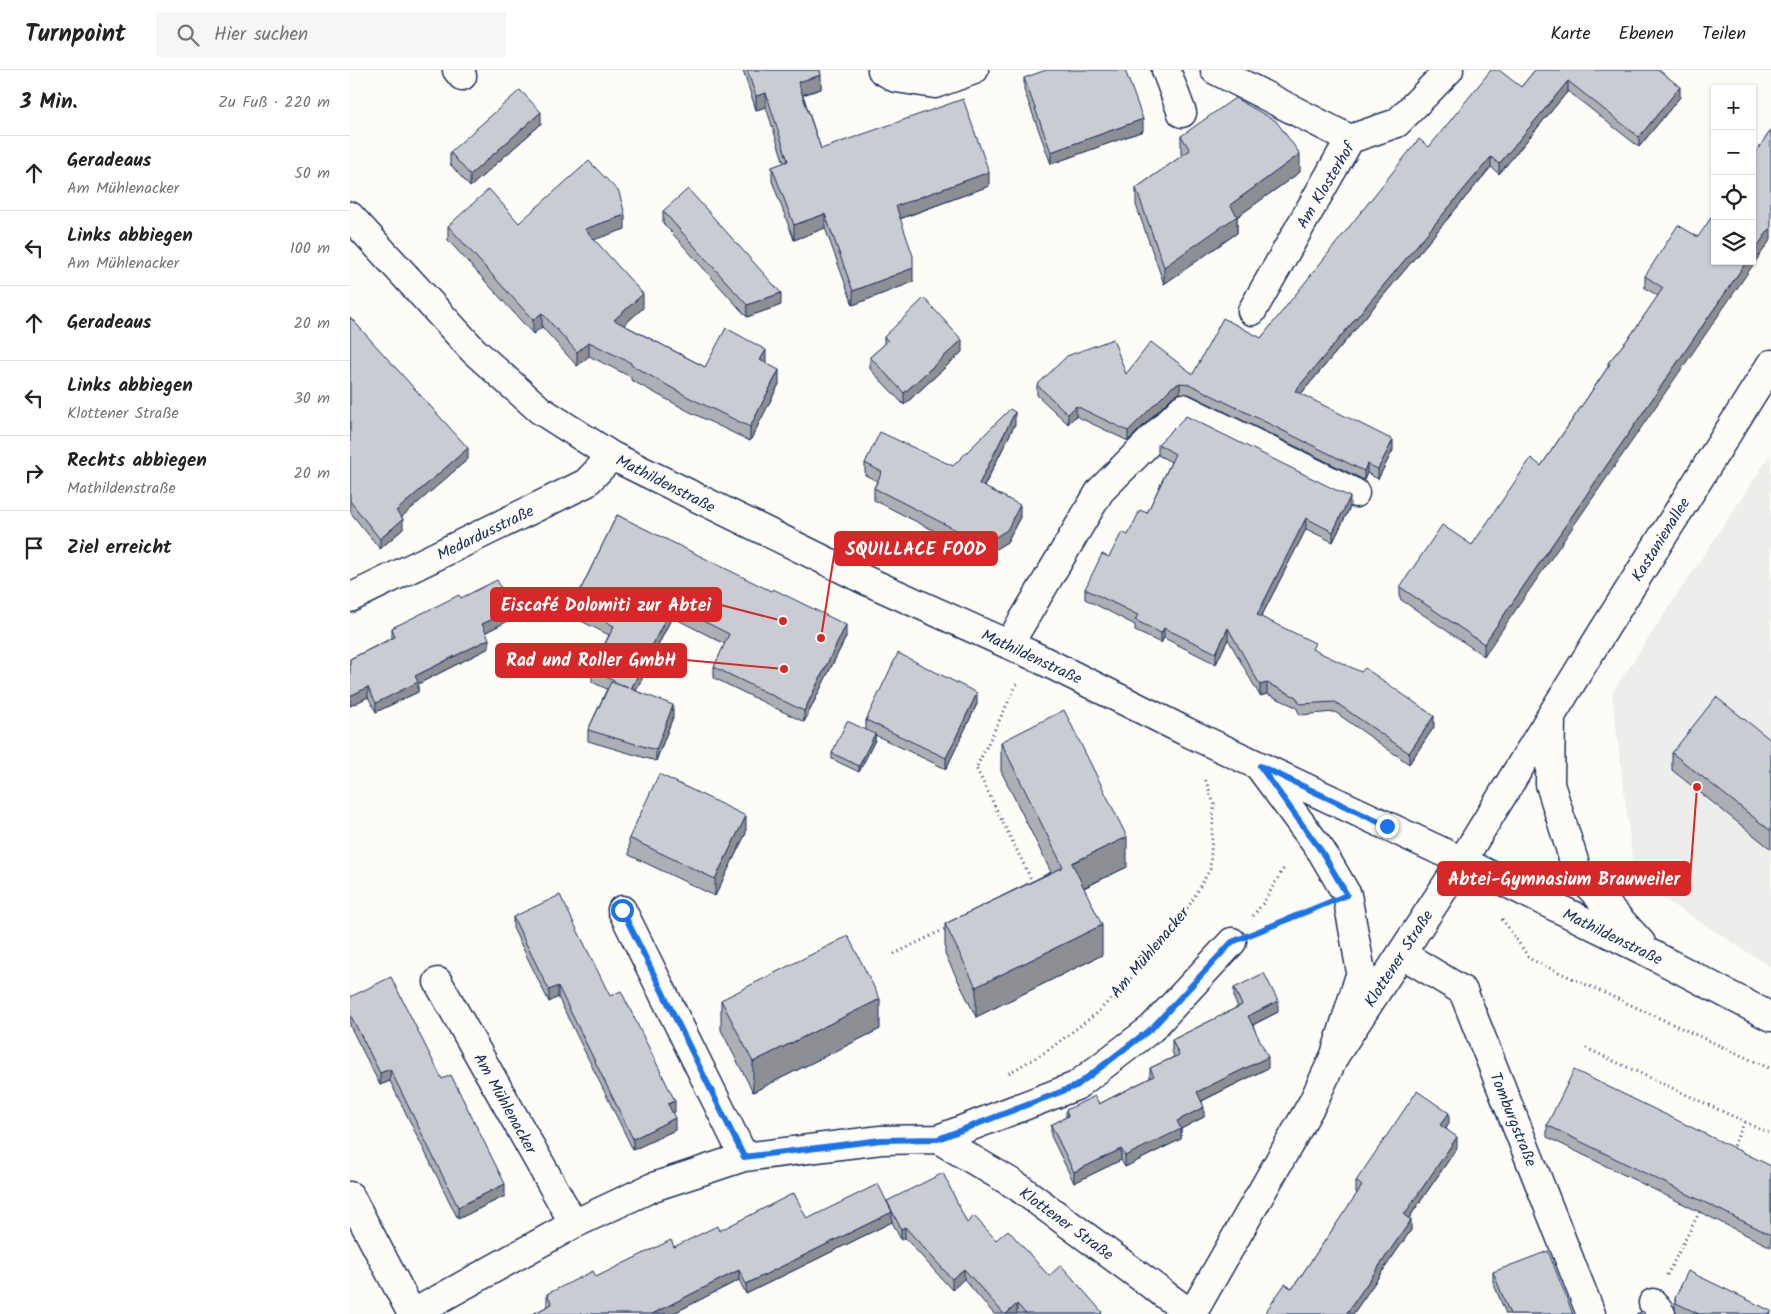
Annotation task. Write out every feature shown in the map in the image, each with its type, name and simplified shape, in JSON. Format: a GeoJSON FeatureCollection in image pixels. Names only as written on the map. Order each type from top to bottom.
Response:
{"type":"FeatureCollection","features":[{"type":"Feature","properties":{"kind":"street"},"geometry":{"type":"LineString","coordinates":[[882,70],[896,78],[935,84],[974,70]]}},
{"type":"Feature","properties":{"kind":"street"},"geometry":{"type":"LineString","coordinates":[[1166,70],[1182,113]]}},
{"type":"Feature","properties":{"kind":"street"},"geometry":{"type":"LineString","coordinates":[[1215,70],[1350,139]]}},
{"type":"Feature","properties":{"kind":"street","name":"Am Klosterhof"},"geometry":{"type":"LineString","coordinates":[[1252,311],[1350,139],[1397,123],[1449,70]]}},
{"type":"Feature","properties":{"kind":"street","name":"Mathildenstraße"},"geometry":{"type":"LineString","coordinates":[[350,216],[474,351],[540,410],[612,456],[857,576],[1020,649],[1187,732],[1462,861],[1651,954],[1771,1017]]}},
{"type":"Feature","properties":{"kind":"street","name":"Kastanienallee"},"geometry":{"type":"LineString","coordinates":[[1462,861],[1771,364]]}},
{"type":"Feature","properties":{"kind":"street"},"geometry":{"type":"LineString","coordinates":[[1020,649],[1100,491],[1183,408],[1355,493]]}},
{"type":"Feature","properties":{"kind":"street","name":"Medardusstraße"},"geometry":{"type":"LineString","coordinates":[[350,598],[586,483],[612,456]]}},
{"type":"Feature","properties":{"kind":"street"},"geometry":{"type":"LineString","coordinates":[[1552,717],[1550,784],[1578,874],[1651,954]]}},
{"type":"Feature","properties":{"kind":"street","name":"Klottener Straße"},"geometry":{"type":"LineString","coordinates":[[938,1139],[1017,1186],[1192,1314],[1313,1102],[1335,1055],[1361,972],[1347,895],[1322,852],[1260,766]]}},
{"type":"Feature","properties":{"kind":"street","name":"Klottener Straße"},"geometry":{"type":"LineString","coordinates":[[1335,1055],[1462,861]]}},
{"type":"Feature","properties":{"kind":"street"},"geometry":{"type":"LineString","coordinates":[[622,910],[744,1157]]}},
{"type":"Feature","properties":{"kind":"street"},"geometry":{"type":"LineString","coordinates":[[350,1196],[412,1314],[574,1224],[653,1187],[744,1157],[881,1140],[938,1139],[1076,1086],[1152,1028],[1232,942]]}},
{"type":"Feature","properties":{"kind":"street","name":"Tomburgstraße"},"geometry":{"type":"LineString","coordinates":[[1402,954],[1463,991],[1591,1314]]}},
{"type":"Feature","properties":{"kind":"street","name":"Am Mühlenacker"},"geometry":{"type":"LineString","coordinates":[[438,982],[574,1224]]}},
{"type":"Feature","properties":{"kind":"path"},"geometry":{"type":"LineString","coordinates":[[1020,649],[976,768],[1035,886],[1026,890]]}},
{"type":"Feature","properties":{"kind":"path","name":"Am Mühlenacker"},"geometry":{"type":"LineString","coordinates":[[1001,1078],[1047,1052],[1097,1012],[1134,975],[1189,906],[1210,869],[1214,804],[1187,732]]}},
{"type":"Feature","properties":{"kind":"path"},"geometry":{"type":"LineString","coordinates":[[1232,942],[1264,902],[1284,866]]}},
{"type":"Feature","properties":{"kind":"path"},"geometry":{"type":"LineString","coordinates":[[1232,942],[1347,895]]}},
{"type":"Feature","properties":{"kind":"path"},"geometry":{"type":"LineString","coordinates":[[1502,918],[1530,958],[1771,1069]]}},
{"type":"Feature","properties":{"kind":"path"},"geometry":{"type":"LineString","coordinates":[[894,954],[955,924]]}},
{"type":"Feature","properties":{"kind":"path"},"geometry":{"type":"LineString","coordinates":[[1586,1048],[1771,1134]]}},
{"type":"Feature","properties":{"kind":"path"},"geometry":{"type":"LineString","coordinates":[[1728,1156],[1745,1122]]}},
{"type":"Feature","properties":{"kind":"path"},"geometry":{"type":"LineString","coordinates":[[1657,1308],[1702,1208]]}},
{"type":"Feature","properties":{"kind":"shaded area"},"geometry":{"type":"Polygon","coordinates":[[[1771,454],[1771,967],[1635,881],[1612,693],[1771,454]]]}},
{"type":"Feature","properties":{"kind":"building"},"geometry":{"type":"Polygon","coordinates":[[[747,70],[820,70],[821,75],[798,82],[821,149],[963,99],[989,172],[896,206],[913,256],[913,268],[853,291],[825,214],[794,225],[772,167],[788,161],[766,93],[756,96],[747,70]]]}},
{"type":"Feature","properties":{"kind":"building"},"geometry":{"type":"Polygon","coordinates":[[[1046,70],[1125,70],[1143,119],[1051,152],[1024,78],[1046,70]]]}},
{"type":"Feature","properties":{"kind":"building"},"geometry":{"type":"Polygon","coordinates":[[[1491,70],[1499,70],[1521,87],[1535,70],[1659,70],[1680,87],[1639,137],[1568,81],[1499,164],[1491,157],[1295,391],[1393,440],[1378,469],[1367,464],[1364,471],[1189,384],[1180,383],[1172,387],[1128,431],[1076,406],[1068,414],[1037,385],[1067,356],[1113,339],[1126,374],[1151,342],[1193,374],[1223,318],[1261,338],[1419,139],[1429,147],[1491,70]]]}},
{"type":"Feature","properties":{"kind":"building"},"geometry":{"type":"Polygon","coordinates":[[[520,90],[541,112],[470,175],[450,152],[520,90]]]}},
{"type":"Feature","properties":{"kind":"building"},"geometry":{"type":"Polygon","coordinates":[[[1235,98],[1276,121],[1300,154],[1230,205],[1237,216],[1164,267],[1136,188],[1190,150],[1181,136],[1235,98]]]}},
{"type":"Feature","properties":{"kind":"building"},"geometry":{"type":"Polygon","coordinates":[[[1771,130],[1771,227],[1756,248],[1756,175],[1756,151],[1771,130]]]}},
{"type":"Feature","properties":{"kind":"building"},"geometry":{"type":"Polygon","coordinates":[[[589,161],[619,192],[625,215],[585,229],[643,294],[614,320],[705,367],[726,328],[766,350],[760,360],[779,370],[750,427],[690,398],[631,365],[631,363],[589,342],[577,352],[542,313],[533,320],[448,226],[489,189],[519,223],[589,161]]]}},
{"type":"Feature","properties":{"kind":"building"},"geometry":{"type":"Polygon","coordinates":[[[688,189],[781,293],[747,305],[663,211],[688,189]]]}},
{"type":"Feature","properties":{"kind":"building"},"geometry":{"type":"Polygon","coordinates":[[[1711,218],[1711,265],[1744,265],[1484,644],[1400,587],[1442,525],[1472,545],[1531,458],[1541,466],[1610,364],[1608,363],[1631,335],[1663,288],[1645,276],[1678,225],[1698,237],[1711,218]]]}},
{"type":"Feature","properties":{"kind":"building"},"geometry":{"type":"Polygon","coordinates":[[[924,298],[962,340],[904,393],[870,357],[888,341],[884,337],[924,298]]]}},
{"type":"Feature","properties":{"kind":"building"},"geometry":{"type":"Polygon","coordinates":[[[350,317],[468,448],[396,511],[403,519],[380,539],[350,501],[350,317]]]}},
{"type":"Feature","properties":{"kind":"building"},"geometry":{"type":"Polygon","coordinates":[[[1010,409],[1015,412],[979,484],[1020,505],[1007,530],[981,546],[966,535],[874,488],[882,472],[865,463],[880,432],[953,466],[1010,409]]]}},
{"type":"Feature","properties":{"kind":"building"},"geometry":{"type":"Polygon","coordinates":[[[1186,416],[1350,497],[1333,532],[1306,518],[1257,615],[1315,643],[1312,649],[1361,672],[1365,668],[1434,716],[1409,753],[1335,702],[1300,704],[1296,697],[1267,683],[1260,685],[1228,628],[1216,653],[1164,628],[1161,633],[1135,620],[1138,615],[1085,589],[1102,554],[1109,557],[1122,532],[1128,535],[1140,510],[1147,513],[1175,454],[1158,444],[1186,416]]]}},
{"type":"Feature","properties":{"kind":"building"},"geometry":{"type":"Polygon","coordinates":[[[617,515],[771,591],[773,589],[846,625],[804,711],[714,667],[729,634],[672,605],[631,689],[673,705],[656,750],[588,730],[611,682],[628,688],[592,670],[614,626],[573,605],[617,515]]]}},
{"type":"Feature","properties":{"kind":"building"},"geometry":{"type":"Polygon","coordinates":[[[497,580],[512,610],[482,624],[489,639],[415,676],[418,682],[376,703],[368,687],[350,696],[350,659],[395,637],[392,628],[459,595],[461,598],[497,580]]]}},
{"type":"Feature","properties":{"kind":"building"},"geometry":{"type":"Polygon","coordinates":[[[898,653],[977,693],[946,758],[866,720],[898,653]]]}},
{"type":"Feature","properties":{"kind":"building"},"geometry":{"type":"Polygon","coordinates":[[[1716,697],[1771,740],[1771,831],[1672,753],[1716,697]]]}},
{"type":"Feature","properties":{"kind":"building"},"geometry":{"type":"Polygon","coordinates":[[[1064,710],[1127,837],[1072,863],[1102,925],[976,987],[945,924],[1063,867],[1001,742],[1064,710]]]}},
{"type":"Feature","properties":{"kind":"building"},"geometry":{"type":"Polygon","coordinates":[[[847,721],[875,734],[859,766],[832,753],[847,721]]]}},
{"type":"Feature","properties":{"kind":"building"},"geometry":{"type":"Polygon","coordinates":[[[659,774],[746,816],[715,879],[629,838],[659,774]]]}},
{"type":"Feature","properties":{"kind":"building"},"geometry":{"type":"Polygon","coordinates":[[[560,895],[610,996],[621,991],[675,1101],[668,1104],[675,1118],[633,1139],[558,986],[549,990],[513,917],[560,895]]]}},
{"type":"Feature","properties":{"kind":"building"},"geometry":{"type":"Polygon","coordinates":[[[848,936],[880,999],[753,1062],[721,1000],[848,936]]]}},
{"type":"Feature","properties":{"kind":"building"},"geometry":{"type":"Polygon","coordinates":[[[1264,973],[1278,1001],[1248,1016],[1268,1057],[1197,1092],[1204,1107],[1177,1121],[1181,1129],[1125,1156],[1121,1149],[1074,1172],[1051,1125],[1068,1116],[1066,1110],[1095,1096],[1099,1104],[1154,1076],[1150,1068],[1179,1055],[1172,1040],[1242,1005],[1234,988],[1264,973]]]}},
{"type":"Feature","properties":{"kind":"building"},"geometry":{"type":"Polygon","coordinates":[[[391,977],[442,1079],[451,1075],[505,1184],[458,1207],[390,1069],[380,1073],[350,1014],[350,997],[391,977]]]}},
{"type":"Feature","properties":{"kind":"building"},"geometry":{"type":"Polygon","coordinates":[[[1574,1070],[1771,1166],[1771,1235],[1547,1125],[1574,1070]]]}},
{"type":"Feature","properties":{"kind":"building"},"geometry":{"type":"Polygon","coordinates":[[[1417,1091],[1449,1113],[1440,1125],[1457,1137],[1404,1215],[1411,1220],[1346,1314],[1264,1314],[1285,1284],[1292,1289],[1362,1186],[1356,1181],[1417,1091]]]}},
{"type":"Feature","properties":{"kind":"building"},"geometry":{"type":"Polygon","coordinates":[[[943,1173],[967,1223],[974,1216],[996,1240],[1008,1230],[1049,1276],[1061,1265],[1102,1312],[1100,1314],[1026,1314],[1017,1304],[1004,1314],[964,1269],[952,1279],[905,1227],[901,1229],[887,1201],[943,1173]]]}},
{"type":"Feature","properties":{"kind":"building"},"geometry":{"type":"Polygon","coordinates":[[[878,1184],[892,1212],[746,1284],[739,1270],[652,1314],[533,1314],[552,1304],[547,1294],[593,1271],[596,1277],[671,1240],[674,1247],[717,1226],[719,1231],[794,1193],[807,1219],[878,1184]]]}},
{"type":"Feature","properties":{"kind":"building"},"geometry":{"type":"Polygon","coordinates":[[[1548,1251],[1573,1314],[1510,1314],[1493,1272],[1548,1251]]]}},
{"type":"Feature","properties":{"kind":"building"},"geometry":{"type":"Polygon","coordinates":[[[1688,1271],[1771,1311],[1771,1314],[1699,1314],[1676,1303],[1675,1298],[1688,1271]]]}},
{"type":"Feature","properties":{"kind":"place","name":"Eiscafé Dolomiti zur Abtei"},"geometry":{"type":"Point","coordinates":[783,621]}},
{"type":"Feature","properties":{"kind":"place","name":"SQUILLACE FOOD"},"geometry":{"type":"Point","coordinates":[821,638]}},
{"type":"Feature","properties":{"kind":"place","name":"Rad und Roller GmbH"},"geometry":{"type":"Point","coordinates":[784,669]}},
{"type":"Feature","properties":{"kind":"place","name":"Abtei-Gymnasium Brauweiler"},"geometry":{"type":"Point","coordinates":[1697,787]}},
{"type":"Feature","properties":{"kind":"route"},"geometry":{"type":"LineString","coordinates":[[622,910],[744,1157],[881,1140],[938,1139],[1076,1086],[1152,1028],[1232,942],[1347,895],[1322,852],[1260,766],[1387,826]]}}]}
